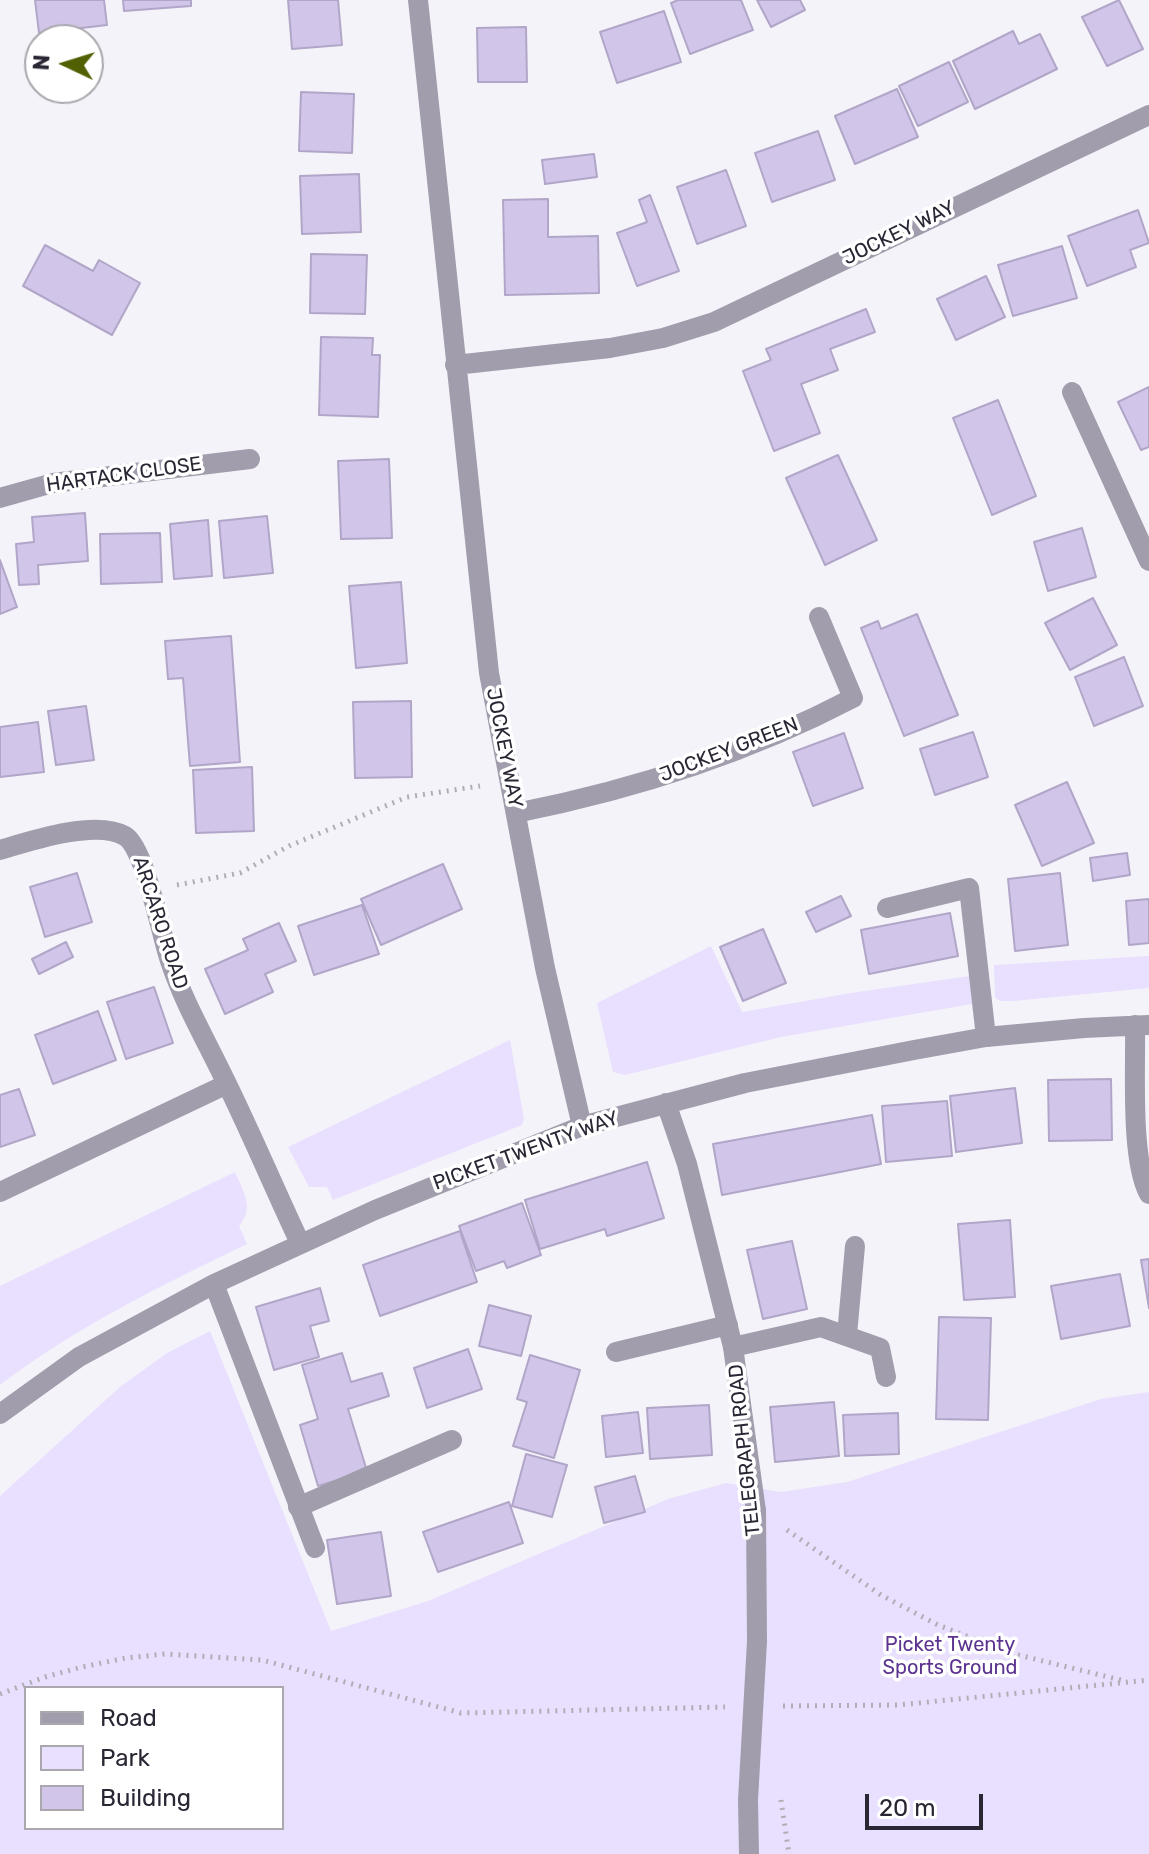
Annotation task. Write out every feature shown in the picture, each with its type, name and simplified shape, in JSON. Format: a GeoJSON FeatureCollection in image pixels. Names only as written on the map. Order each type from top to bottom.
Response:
{"type":"FeatureCollection","features":[{"type":"Feature","properties":{"kind":"street","name":"JOCKEY WAY"},"geometry":{"type":"LineString","coordinates":[[418,0],[489,673],[545,968],[582,1126]]}},
{"type":"Feature","properties":{"kind":"street","name":"JOCKEY WAY"},"geometry":{"type":"LineString","coordinates":[[455,365],[610,348],[663,338],[714,322],[1149,115]]}},
{"type":"Feature","properties":{"kind":"street"},"geometry":{"type":"LineString","coordinates":[[1072,392],[1140,520],[1149,561]]}},
{"type":"Feature","properties":{"kind":"street","name":"HARTACK CLOSE"},"geometry":{"type":"LineString","coordinates":[[0,498],[53,483],[250,459]]}},
{"type":"Feature","properties":{"kind":"street","name":"JOCKEY GREEN"},"geometry":{"type":"LineString","coordinates":[[516,813],[625,789],[782,731],[853,698],[819,617]]}},
{"type":"Feature","properties":{"kind":"street","name":"ARCARO ROAD"},"geometry":{"type":"LineString","coordinates":[[0,850],[88,830],[124,835],[134,844],[143,862],[170,962],[187,1005],[300,1243]]}},
{"type":"Feature","properties":{"kind":"street"},"geometry":{"type":"LineString","coordinates":[[887,908],[969,888],[986,1037]]}},
{"type":"Feature","properties":{"kind":"street"},"geometry":{"type":"LineString","coordinates":[[1142,1025],[1139,1156],[1140,1171],[1149,1194]]}},
{"type":"Feature","properties":{"kind":"street","name":"PICKET TWENTY WAY"},"geometry":{"type":"LineString","coordinates":[[0,1414],[79,1357],[214,1284],[452,1177],[582,1126],[745,1083],[986,1037],[1142,1025]]}},
{"type":"Feature","properties":{"kind":"street"},"geometry":{"type":"LineString","coordinates":[[0,1192],[227,1084]]}},
{"type":"Feature","properties":{"kind":"street","name":"TELEGRAPH ROAD"},"geometry":{"type":"LineString","coordinates":[[666,1103],[687,1164],[733,1347],[756,1511],[755,1706],[748,1800],[749,1854]]}},
{"type":"Feature","properties":{"kind":"street"},"geometry":{"type":"LineString","coordinates":[[847,1335],[855,1246]]}},
{"type":"Feature","properties":{"kind":"street"},"geometry":{"type":"LineString","coordinates":[[214,1284],[315,1548]]}},
{"type":"Feature","properties":{"kind":"street"},"geometry":{"type":"LineString","coordinates":[[616,1352],[728,1325]]}},
{"type":"Feature","properties":{"kind":"street"},"geometry":{"type":"LineString","coordinates":[[733,1347],[821,1327],[880,1348],[886,1377]]}},
{"type":"Feature","properties":{"kind":"street"},"geometry":{"type":"LineString","coordinates":[[298,1507],[452,1440]]}},
{"type":"Feature","properties":{"kind":"path"},"geometry":{"type":"LineString","coordinates":[[148,887],[195,883],[240,873],[289,846],[407,797],[510,781]]}},
{"type":"Feature","properties":{"kind":"path"},"geometry":{"type":"LineString","coordinates":[[756,1511],[881,1595],[938,1625],[1010,1653],[1127,1682]]}},
{"type":"Feature","properties":{"kind":"path"},"geometry":{"type":"LineString","coordinates":[[0,1694],[82,1667],[165,1654],[262,1660],[461,1713],[898,1705],[1149,1680]]}},
{"type":"Feature","properties":{"kind":"green space"},"geometry":{"type":"Polygon","coordinates":[[[711,946],[742,1012],[970,976],[972,1004],[781,1037],[625,1075],[613,1072],[597,1003],[711,946]]]}},
{"type":"Feature","properties":{"kind":"green space"},"geometry":{"type":"Polygon","coordinates":[[[1149,956],[1149,988],[1013,1001],[1000,1001],[995,997],[994,965],[1149,956]]]}},
{"type":"Feature","properties":{"kind":"green space"},"geometry":{"type":"Polygon","coordinates":[[[510,1040],[524,1119],[522,1125],[333,1200],[327,1187],[309,1187],[288,1147],[510,1040]]]}},
{"type":"Feature","properties":{"kind":"green space"},"geometry":{"type":"Polygon","coordinates":[[[235,1172],[246,1199],[246,1213],[239,1226],[247,1244],[89,1326],[0,1385],[0,1286],[235,1172]]]}},
{"type":"Feature","properties":{"kind":"green space","name":"Picket Twenty Sports Ground"},"geometry":{"type":"Polygon","coordinates":[[[210,1331],[331,1631],[428,1601],[668,1499],[726,1483],[781,1492],[847,1482],[1101,1399],[1149,1392],[1149,1854],[0,1854],[0,1496],[120,1387],[167,1353],[210,1331]]]}},
{"type":"Feature","properties":{"kind":"building"},"geometry":{"type":"Polygon","coordinates":[[[35,0],[104,0],[107,25],[38,24],[35,0]]]}},
{"type":"Feature","properties":{"kind":"building"},"geometry":{"type":"Polygon","coordinates":[[[123,0],[191,0],[191,6],[124,11],[123,0]]]}},
{"type":"Feature","properties":{"kind":"building"},"geometry":{"type":"Polygon","coordinates":[[[288,0],[338,0],[342,45],[292,49],[288,0]]]}},
{"type":"Feature","properties":{"kind":"building"},"geometry":{"type":"Polygon","coordinates":[[[678,0],[741,0],[753,30],[690,54],[671,3],[678,0]]]}},
{"type":"Feature","properties":{"kind":"building"},"geometry":{"type":"Polygon","coordinates":[[[757,0],[800,0],[805,10],[771,27],[757,0]]]}},
{"type":"Feature","properties":{"kind":"building"},"geometry":{"type":"Polygon","coordinates":[[[1119,0],[1143,49],[1107,66],[1082,17],[1119,0]]]}},
{"type":"Feature","properties":{"kind":"building"},"geometry":{"type":"Polygon","coordinates":[[[664,11],[681,62],[617,83],[600,32],[664,11]]]}},
{"type":"Feature","properties":{"kind":"building"},"geometry":{"type":"Polygon","coordinates":[[[526,27],[527,82],[478,82],[477,28],[526,27]]]}},
{"type":"Feature","properties":{"kind":"building"},"geometry":{"type":"Polygon","coordinates":[[[1013,31],[1019,44],[1040,34],[1057,69],[975,109],[953,61],[1013,31]]]}},
{"type":"Feature","properties":{"kind":"building"},"geometry":{"type":"Polygon","coordinates":[[[949,62],[968,102],[918,126],[899,86],[949,62]]]}},
{"type":"Feature","properties":{"kind":"building"},"geometry":{"type":"Polygon","coordinates":[[[897,89],[918,137],[855,164],[835,116],[897,89]]]}},
{"type":"Feature","properties":{"kind":"building"},"geometry":{"type":"Polygon","coordinates":[[[301,92],[354,94],[352,153],[299,151],[301,92]]]}},
{"type":"Feature","properties":{"kind":"building"},"geometry":{"type":"Polygon","coordinates":[[[818,131],[835,180],[772,202],[755,153],[818,131]]]}},
{"type":"Feature","properties":{"kind":"building"},"geometry":{"type":"Polygon","coordinates":[[[594,154],[597,177],[545,184],[542,160],[594,154]]]}},
{"type":"Feature","properties":{"kind":"building"},"geometry":{"type":"Polygon","coordinates":[[[726,170],[746,226],[697,244],[677,187],[726,170]]]}},
{"type":"Feature","properties":{"kind":"building"},"geometry":{"type":"Polygon","coordinates":[[[359,174],[361,232],[302,234],[300,176],[359,174]]]}},
{"type":"Feature","properties":{"kind":"building"},"geometry":{"type":"Polygon","coordinates":[[[650,195],[679,271],[637,286],[617,233],[647,222],[639,200],[650,195]]]}},
{"type":"Feature","properties":{"kind":"building"},"geometry":{"type":"Polygon","coordinates":[[[548,199],[548,237],[598,236],[599,293],[505,295],[503,200],[548,199]]]}},
{"type":"Feature","properties":{"kind":"building"},"geometry":{"type":"Polygon","coordinates":[[[1138,210],[1149,243],[1130,250],[1136,267],[1087,286],[1068,236],[1138,210]]]}},
{"type":"Feature","properties":{"kind":"building"},"geometry":{"type":"Polygon","coordinates":[[[45,245],[93,271],[99,260],[140,283],[112,335],[23,286],[45,245]]]}},
{"type":"Feature","properties":{"kind":"building"},"geometry":{"type":"Polygon","coordinates":[[[1062,246],[1077,298],[1013,316],[998,265],[1062,246]]]}},
{"type":"Feature","properties":{"kind":"building"},"geometry":{"type":"Polygon","coordinates":[[[311,254],[367,255],[365,314],[310,313],[311,254]]]}},
{"type":"Feature","properties":{"kind":"building"},"geometry":{"type":"Polygon","coordinates":[[[986,276],[1005,317],[956,340],[937,299],[986,276]]]}},
{"type":"Feature","properties":{"kind":"building"},"geometry":{"type":"Polygon","coordinates":[[[866,309],[875,332],[830,349],[838,370],[801,384],[820,433],[774,451],[743,371],[771,360],[766,349],[866,309]]]}},
{"type":"Feature","properties":{"kind":"building"},"geometry":{"type":"Polygon","coordinates":[[[321,337],[373,338],[372,355],[380,355],[378,417],[319,415],[321,337]]]}},
{"type":"Feature","properties":{"kind":"building"},"geometry":{"type":"Polygon","coordinates":[[[1149,387],[1149,447],[1141,450],[1118,402],[1149,387]]]}},
{"type":"Feature","properties":{"kind":"building"},"geometry":{"type":"Polygon","coordinates":[[[998,400],[1036,496],[992,515],[953,418],[998,400]]]}},
{"type":"Feature","properties":{"kind":"building"},"geometry":{"type":"Polygon","coordinates":[[[838,455],[877,540],[825,565],[786,478],[838,455]]]}},
{"type":"Feature","properties":{"kind":"building"},"geometry":{"type":"Polygon","coordinates":[[[389,459],[392,538],[341,539],[338,461],[389,459]]]}},
{"type":"Feature","properties":{"kind":"building"},"geometry":{"type":"Polygon","coordinates":[[[85,513],[88,561],[38,565],[39,584],[19,585],[16,544],[34,542],[32,517],[85,513]]]}},
{"type":"Feature","properties":{"kind":"building"},"geometry":{"type":"Polygon","coordinates":[[[267,516],[273,573],[224,578],[219,521],[267,516]]]}},
{"type":"Feature","properties":{"kind":"building"},"geometry":{"type":"Polygon","coordinates":[[[208,520],[212,576],[174,579],[170,524],[208,520]]]}},
{"type":"Feature","properties":{"kind":"building"},"geometry":{"type":"Polygon","coordinates":[[[1082,528],[1096,577],[1048,591],[1034,542],[1082,528]]]}},
{"type":"Feature","properties":{"kind":"building"},"geometry":{"type":"Polygon","coordinates":[[[160,533],[162,582],[101,584],[100,534],[160,533]]]}},
{"type":"Feature","properties":{"kind":"building"},"geometry":{"type":"Polygon","coordinates":[[[0,560],[17,607],[0,614],[0,560]]]}},
{"type":"Feature","properties":{"kind":"building"},"geometry":{"type":"Polygon","coordinates":[[[401,582],[407,663],[356,668],[349,586],[401,582]]]}},
{"type":"Feature","properties":{"kind":"building"},"geometry":{"type":"Polygon","coordinates":[[[1093,598],[1117,645],[1070,670],[1045,623],[1093,598]]]}},
{"type":"Feature","properties":{"kind":"building"},"geometry":{"type":"Polygon","coordinates":[[[917,614],[958,715],[904,736],[861,628],[878,621],[881,629],[917,614]]]}},
{"type":"Feature","properties":{"kind":"building"},"geometry":{"type":"Polygon","coordinates":[[[231,636],[240,762],[190,766],[183,678],[168,679],[165,641],[231,636]]]}},
{"type":"Feature","properties":{"kind":"building"},"geometry":{"type":"Polygon","coordinates":[[[1124,657],[1143,706],[1094,726],[1075,677],[1124,657]]]}},
{"type":"Feature","properties":{"kind":"building"},"geometry":{"type":"Polygon","coordinates":[[[411,701],[412,777],[355,778],[353,702],[411,701]]]}},
{"type":"Feature","properties":{"kind":"building"},"geometry":{"type":"Polygon","coordinates":[[[86,706],[94,760],[56,765],[48,711],[86,706]]]}},
{"type":"Feature","properties":{"kind":"building"},"geometry":{"type":"Polygon","coordinates":[[[38,722],[44,772],[0,777],[0,727],[38,722]]]}},
{"type":"Feature","properties":{"kind":"building"},"geometry":{"type":"Polygon","coordinates":[[[973,732],[988,777],[935,795],[920,749],[973,732]]]}},
{"type":"Feature","properties":{"kind":"building"},"geometry":{"type":"Polygon","coordinates":[[[844,733],[863,788],[813,806],[793,752],[844,733]]]}},
{"type":"Feature","properties":{"kind":"building"},"geometry":{"type":"Polygon","coordinates":[[[252,767],[254,831],[196,833],[193,770],[252,767]]]}},
{"type":"Feature","properties":{"kind":"building"},"geometry":{"type":"Polygon","coordinates":[[[1067,782],[1094,843],[1042,866],[1015,805],[1067,782]]]}},
{"type":"Feature","properties":{"kind":"building"},"geometry":{"type":"Polygon","coordinates":[[[1127,853],[1130,875],[1093,881],[1090,858],[1127,853]]]}},
{"type":"Feature","properties":{"kind":"building"},"geometry":{"type":"Polygon","coordinates":[[[443,864],[462,909],[381,945],[361,899],[443,864]]]}},
{"type":"Feature","properties":{"kind":"building"},"geometry":{"type":"Polygon","coordinates":[[[77,873],[92,922],[45,937],[30,887],[77,873]]]}},
{"type":"Feature","properties":{"kind":"building"},"geometry":{"type":"Polygon","coordinates":[[[1060,873],[1068,945],[1015,951],[1008,879],[1060,873]]]}},
{"type":"Feature","properties":{"kind":"building"},"geometry":{"type":"Polygon","coordinates":[[[841,896],[851,916],[816,932],[806,912],[841,896]]]}},
{"type":"Feature","properties":{"kind":"building"},"geometry":{"type":"Polygon","coordinates":[[[1149,899],[1149,943],[1129,945],[1126,901],[1149,899]]]}},
{"type":"Feature","properties":{"kind":"building"},"geometry":{"type":"Polygon","coordinates":[[[362,905],[379,954],[314,975],[298,926],[362,905]]]}},
{"type":"Feature","properties":{"kind":"building"},"geometry":{"type":"Polygon","coordinates":[[[950,913],[958,956],[869,974],[861,930],[950,913]]]}},
{"type":"Feature","properties":{"kind":"building"},"geometry":{"type":"Polygon","coordinates":[[[279,923],[296,961],[265,974],[273,992],[225,1014],[205,969],[248,950],[243,939],[279,923]]]}},
{"type":"Feature","properties":{"kind":"building"},"geometry":{"type":"Polygon","coordinates":[[[763,929],[786,983],[743,1001],[720,947],[763,929]]]}},
{"type":"Feature","properties":{"kind":"building"},"geometry":{"type":"Polygon","coordinates":[[[66,942],[73,957],[39,974],[32,959],[66,942]]]}},
{"type":"Feature","properties":{"kind":"building"},"geometry":{"type":"Polygon","coordinates":[[[154,987],[173,1043],[126,1059],[107,1002],[154,987]]]}},
{"type":"Feature","properties":{"kind":"building"},"geometry":{"type":"Polygon","coordinates":[[[98,1011],[116,1060],[53,1084],[35,1035],[98,1011]]]}},
{"type":"Feature","properties":{"kind":"building"},"geometry":{"type":"Polygon","coordinates":[[[1111,1079],[1112,1140],[1049,1141],[1048,1080],[1111,1079]]]}},
{"type":"Feature","properties":{"kind":"building"},"geometry":{"type":"Polygon","coordinates":[[[1015,1088],[1022,1143],[956,1152],[950,1096],[1015,1088]]]}},
{"type":"Feature","properties":{"kind":"building"},"geometry":{"type":"Polygon","coordinates":[[[19,1089],[35,1135],[0,1147],[0,1095],[19,1089]]]}},
{"type":"Feature","properties":{"kind":"building"},"geometry":{"type":"Polygon","coordinates":[[[947,1101],[952,1156],[886,1162],[882,1106],[947,1101]]]}},
{"type":"Feature","properties":{"kind":"building"},"geometry":{"type":"Polygon","coordinates":[[[872,1115],[881,1164],[722,1195],[713,1144],[872,1115]]]}},
{"type":"Feature","properties":{"kind":"building"},"geometry":{"type":"Polygon","coordinates":[[[647,1162],[664,1218],[607,1236],[605,1229],[540,1249],[525,1200],[647,1162]]]}},
{"type":"Feature","properties":{"kind":"building"},"geometry":{"type":"Polygon","coordinates":[[[522,1203],[541,1255],[507,1268],[504,1261],[476,1271],[459,1226],[522,1203]]]}},
{"type":"Feature","properties":{"kind":"building"},"geometry":{"type":"Polygon","coordinates":[[[1010,1220],[1015,1297],[964,1300],[958,1224],[1010,1220]]]}},
{"type":"Feature","properties":{"kind":"building"},"geometry":{"type":"Polygon","coordinates":[[[460,1231],[477,1282],[380,1316],[363,1265],[460,1231]]]}},
{"type":"Feature","properties":{"kind":"building"},"geometry":{"type":"Polygon","coordinates":[[[792,1241],[807,1309],[763,1319],[747,1250],[792,1241]]]}},
{"type":"Feature","properties":{"kind":"building"},"geometry":{"type":"Polygon","coordinates":[[[1149,1259],[1149,1308],[1141,1260],[1149,1259]]]}},
{"type":"Feature","properties":{"kind":"building"},"geometry":{"type":"Polygon","coordinates":[[[1120,1274],[1130,1326],[1061,1339],[1051,1286],[1120,1274]]]}},
{"type":"Feature","properties":{"kind":"building"},"geometry":{"type":"Polygon","coordinates":[[[320,1288],[329,1321],[310,1326],[319,1357],[274,1370],[256,1307],[320,1288]]]}},
{"type":"Feature","properties":{"kind":"building"},"geometry":{"type":"Polygon","coordinates":[[[489,1305],[531,1316],[521,1356],[479,1346],[489,1305]]]}},
{"type":"Feature","properties":{"kind":"building"},"geometry":{"type":"Polygon","coordinates":[[[939,1317],[991,1318],[988,1420],[936,1419],[939,1317]]]}},
{"type":"Feature","properties":{"kind":"building"},"geometry":{"type":"Polygon","coordinates":[[[468,1349],[482,1389],[427,1408],[414,1368],[468,1349]]]}},
{"type":"Feature","properties":{"kind":"building"},"geometry":{"type":"Polygon","coordinates":[[[342,1353],[351,1382],[382,1373],[389,1396],[348,1409],[367,1471],[318,1486],[300,1425],[318,1419],[302,1365],[342,1353]]]}},
{"type":"Feature","properties":{"kind":"building"},"geometry":{"type":"Polygon","coordinates":[[[530,1355],[580,1370],[554,1458],[513,1446],[527,1402],[517,1399],[530,1355]]]}},
{"type":"Feature","properties":{"kind":"building"},"geometry":{"type":"Polygon","coordinates":[[[834,1402],[839,1456],[775,1462],[770,1407],[834,1402]]]}},
{"type":"Feature","properties":{"kind":"building"},"geometry":{"type":"Polygon","coordinates":[[[709,1405],[712,1455],[650,1459],[647,1408],[709,1405]]]}},
{"type":"Feature","properties":{"kind":"building"},"geometry":{"type":"Polygon","coordinates":[[[638,1412],[643,1453],[606,1457],[602,1416],[638,1412]]]}},
{"type":"Feature","properties":{"kind":"building"},"geometry":{"type":"Polygon","coordinates":[[[898,1413],[899,1454],[845,1456],[843,1415],[898,1413]]]}},
{"type":"Feature","properties":{"kind":"building"},"geometry":{"type":"Polygon","coordinates":[[[526,1454],[567,1465],[552,1517],[512,1506],[526,1454]]]}},
{"type":"Feature","properties":{"kind":"building"},"geometry":{"type":"Polygon","coordinates":[[[635,1476],[645,1512],[604,1523],[595,1487],[635,1476]]]}},
{"type":"Feature","properties":{"kind":"building"},"geometry":{"type":"Polygon","coordinates":[[[509,1502],[523,1543],[438,1572],[423,1532],[509,1502]]]}},
{"type":"Feature","properties":{"kind":"building"},"geometry":{"type":"Polygon","coordinates":[[[381,1532],[391,1596],[337,1604],[327,1540],[381,1532]]]}}]}
